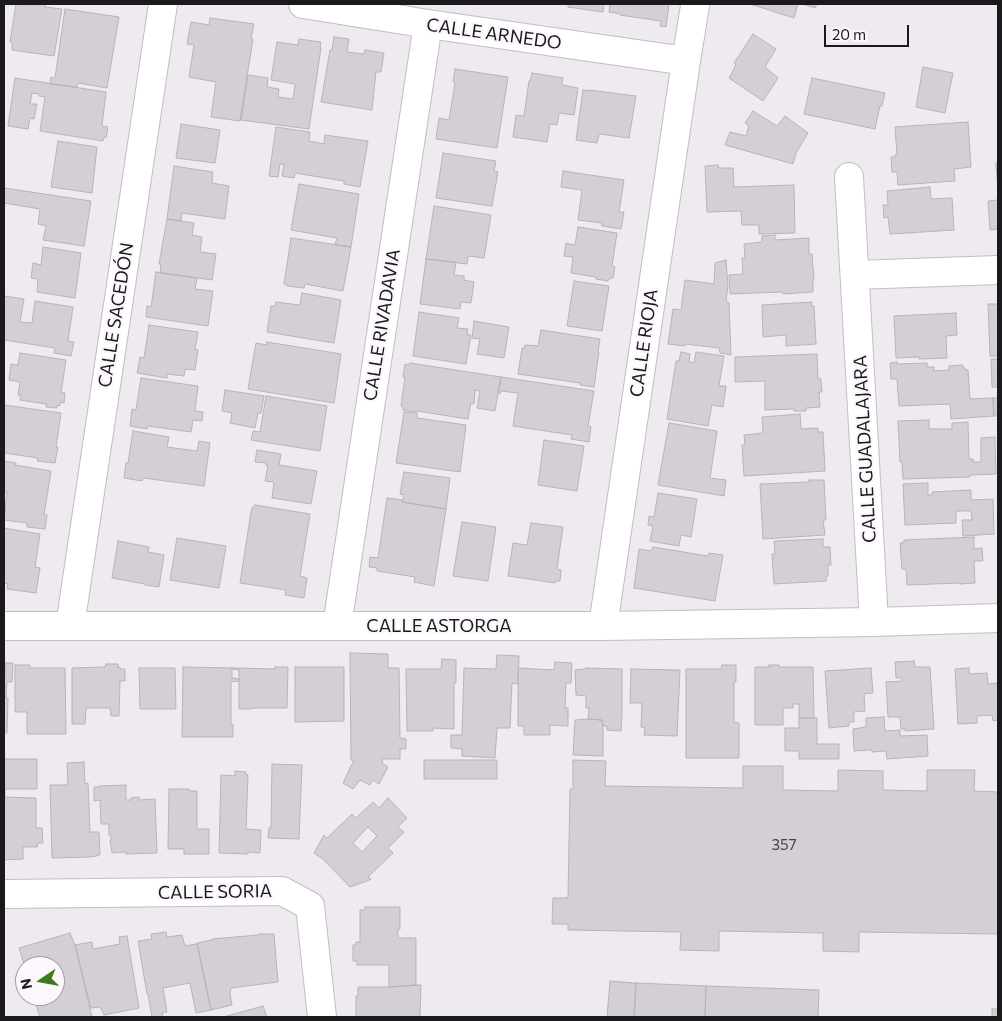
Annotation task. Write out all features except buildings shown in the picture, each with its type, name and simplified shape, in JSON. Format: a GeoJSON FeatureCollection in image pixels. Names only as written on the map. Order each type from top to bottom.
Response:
{"type":"FeatureCollection","features":[{"type":"Feature","properties":{"kind":"street","name":"CALLE SACEDÓN"},"geometry":{"type":"LineString","coordinates":[[70,626],[163,4]]}},
{"type":"Feature","properties":{"kind":"street","name":"CALLE ARNEDO"},"geometry":{"type":"LineString","coordinates":[[303,4],[686,61]]}},
{"type":"Feature","properties":{"kind":"street","name":"CALLE RIOJA"},"geometry":{"type":"LineString","coordinates":[[603,626],[695,6]]}},
{"type":"Feature","properties":{"kind":"street","name":"CALLE RIVADAVIA"},"geometry":{"type":"LineString","coordinates":[[337,626],[428,24]]}},
{"type":"Feature","properties":{"kind":"street","name":"CALLE GUADALAJARA"},"geometry":{"type":"LineString","coordinates":[[849,177],[874,622]]}},
{"type":"Feature","properties":{"kind":"street"},"geometry":{"type":"LineString","coordinates":[[855,275],[998,270]]}},
{"type":"Feature","properties":{"kind":"street","name":"CALLE ASTORGA"},"geometry":{"type":"LineString","coordinates":[[4,626],[603,626],[998,618]]}},
{"type":"Feature","properties":{"kind":"street","name":"CALLE SORIA"},"geometry":{"type":"LineString","coordinates":[[4,894],[282,891],[310,906],[322,1017]]}}]}
